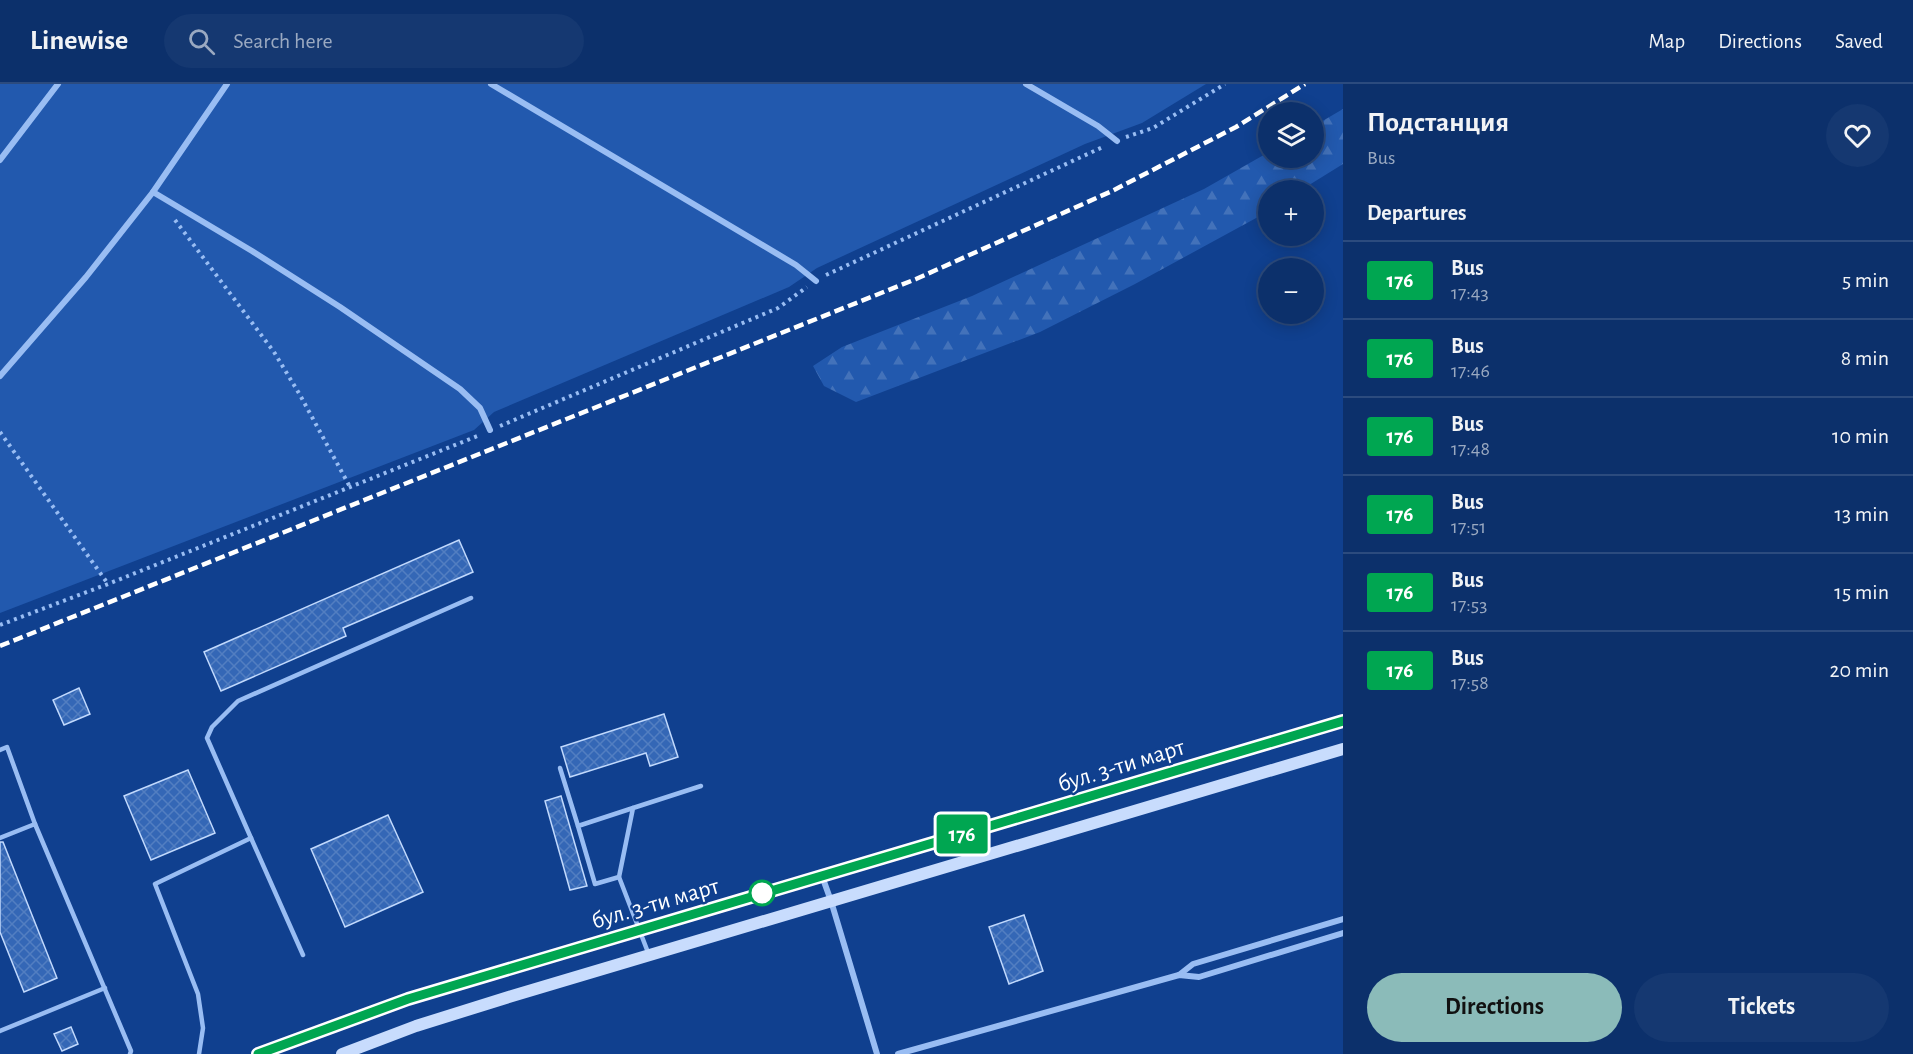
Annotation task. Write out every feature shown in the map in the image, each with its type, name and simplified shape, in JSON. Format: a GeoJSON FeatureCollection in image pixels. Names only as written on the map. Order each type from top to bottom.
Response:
{"type":"FeatureCollection","features":[{"type":"Feature","properties":{"kind":"main road","name":"бул. 3-ти март"},"geometry":{"type":"LineString","coordinates":[[258,1054],[408,999],[1343,721]]}},
{"type":"Feature","properties":{"kind":"main road","name":"бул. 3-ти март"},"geometry":{"type":"LineString","coordinates":[[342,1054],[416,1026],[649,955],[1343,749]]}},
{"type":"Feature","properties":{"kind":"street"},"geometry":{"type":"LineString","coordinates":[[0,160],[58,84]]}},
{"type":"Feature","properties":{"kind":"street"},"geometry":{"type":"LineString","coordinates":[[0,376],[86,278],[153,192],[227,84]]}},
{"type":"Feature","properties":{"kind":"street"},"geometry":{"type":"LineString","coordinates":[[491,84],[796,265],[816,281]]}},
{"type":"Feature","properties":{"kind":"street"},"geometry":{"type":"LineString","coordinates":[[1026,84],[1098,126],[1116,141]]}},
{"type":"Feature","properties":{"kind":"street"},"geometry":{"type":"LineString","coordinates":[[153,192],[340,307],[460,389],[480,408],[490,430]]}},
{"type":"Feature","properties":{"kind":"street"},"geometry":{"type":"LineString","coordinates":[[822,875],[877,1054]]}},
{"type":"Feature","properties":{"kind":"street"},"geometry":{"type":"LineString","coordinates":[[1179,975],[1193,964],[1343,919]]}},
{"type":"Feature","properties":{"kind":"street"},"geometry":{"type":"LineString","coordinates":[[898,1054],[1179,975],[1199,976],[1343,933]]}},
{"type":"Feature","properties":{"kind":"lane"},"geometry":{"type":"LineString","coordinates":[[303,955],[207,738],[217,722],[238,701],[471,598]]}},
{"type":"Feature","properties":{"kind":"lane"},"geometry":{"type":"LineString","coordinates":[[0,750],[7,747],[35,824],[131,1052],[137,1054]]}},
{"type":"Feature","properties":{"kind":"lane"},"geometry":{"type":"LineString","coordinates":[[560,768],[595,884],[619,876]]}},
{"type":"Feature","properties":{"kind":"lane"},"geometry":{"type":"LineString","coordinates":[[578,826],[701,786]]}},
{"type":"Feature","properties":{"kind":"lane"},"geometry":{"type":"LineString","coordinates":[[633,808],[619,876],[649,955]]}},
{"type":"Feature","properties":{"kind":"lane"},"geometry":{"type":"LineString","coordinates":[[0,838],[35,824]]}},
{"type":"Feature","properties":{"kind":"lane"},"geometry":{"type":"LineString","coordinates":[[199,1054],[203,1028],[200,1000],[155,884],[251,838]]}},
{"type":"Feature","properties":{"kind":"lane"},"geometry":{"type":"LineString","coordinates":[[0,1031],[105,988]]}},
{"type":"Feature","properties":{"kind":"path"},"geometry":{"type":"LineString","coordinates":[[0,625],[108,585],[350,488],[778,308],[832,270],[1116,141],[1153,128],[1225,84]]}},
{"type":"Feature","properties":{"kind":"path"},"geometry":{"type":"LineString","coordinates":[[153,192],[274,352],[350,488]]}},
{"type":"Feature","properties":{"kind":"path"},"geometry":{"type":"LineString","coordinates":[[0,432],[108,585]]}},
{"type":"Feature","properties":{"kind":"green space"},"geometry":{"type":"Polygon","coordinates":[[[0,84],[1206,84],[1142,123],[1085,144],[817,268],[789,287],[494,412],[474,430],[0,613],[0,84]]]}},
{"type":"Feature","properties":{"kind":"green space"},"geometry":{"type":"Polygon","coordinates":[[[1343,109],[1343,164],[1317,180],[1258,180],[1258,217],[1135,284],[1040,332],[856,402],[824,386],[813,366],[842,347],[972,296],[1204,189],[1258,158],[1258,168],[1324,168],[1324,120],[1343,109]]]}},
{"type":"Feature","properties":{"kind":"building"},"geometry":{"type":"Polygon","coordinates":[[[459,540],[473,572],[343,628],[346,636],[221,691],[204,652],[459,540]]]}},
{"type":"Feature","properties":{"kind":"building"},"geometry":{"type":"Polygon","coordinates":[[[79,688],[90,714],[64,725],[53,700],[79,688]]]}},
{"type":"Feature","properties":{"kind":"building"},"geometry":{"type":"Polygon","coordinates":[[[664,714],[678,757],[650,766],[646,753],[570,777],[561,747],[664,714]]]}},
{"type":"Feature","properties":{"kind":"building"},"geometry":{"type":"Polygon","coordinates":[[[188,770],[215,833],[151,860],[124,796],[188,770]]]}},
{"type":"Feature","properties":{"kind":"building"},"geometry":{"type":"Polygon","coordinates":[[[561,796],[587,886],[570,890],[545,801],[561,796]]]}},
{"type":"Feature","properties":{"kind":"building"},"geometry":{"type":"Polygon","coordinates":[[[388,815],[423,892],[345,927],[311,849],[388,815]]]}},
{"type":"Feature","properties":{"kind":"building"},"geometry":{"type":"Polygon","coordinates":[[[0,842],[3,842],[57,978],[24,992],[0,932],[0,842]]]}},
{"type":"Feature","properties":{"kind":"building"},"geometry":{"type":"Polygon","coordinates":[[[1024,915],[1043,971],[1009,984],[989,927],[1024,915]]]}},
{"type":"Feature","properties":{"kind":"building"},"geometry":{"type":"Polygon","coordinates":[[[71,1027],[78,1044],[62,1051],[54,1034],[71,1027]]]}},
{"type":"Feature","properties":{"kind":"railway"},"geometry":{"type":"LineString","coordinates":[[0,646],[916,279],[1112,191],[1236,127],[1305,84]]}},
{"type":"Feature","properties":{"kind":"bus line","name":"176"},"geometry":{"type":"LineString","coordinates":[[258,1054],[408,999],[1343,721]]}}]}
